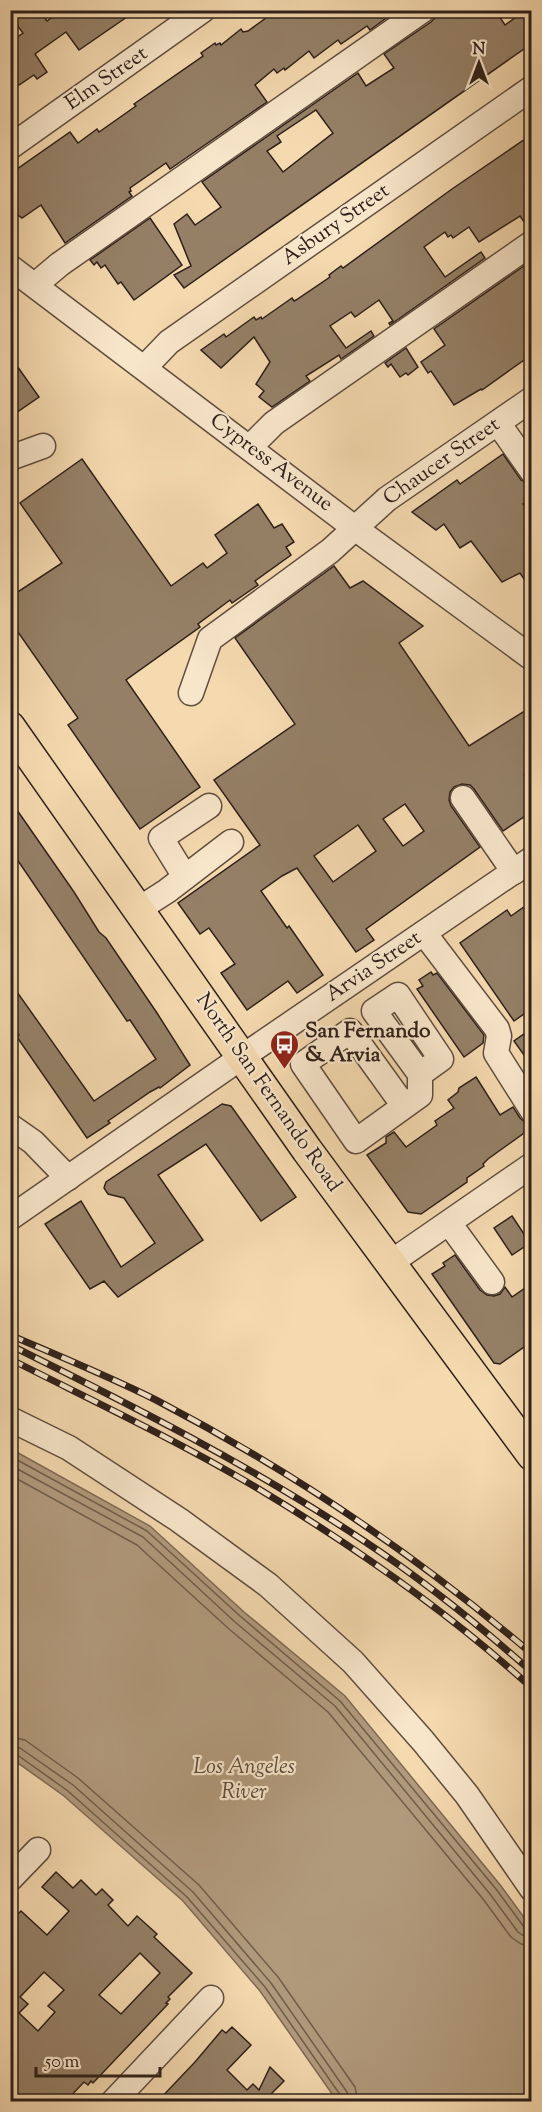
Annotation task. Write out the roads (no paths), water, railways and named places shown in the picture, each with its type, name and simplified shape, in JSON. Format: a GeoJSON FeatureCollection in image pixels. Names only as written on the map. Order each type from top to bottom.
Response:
{"type":"FeatureCollection","features":[{"type":"Feature","properties":{"kind":"main road","name":"North San Fernando Road"},"geometry":{"type":"LineString","coordinates":[[10,727],[19,757],[139,909],[242,1057],[531,1455]]}},
{"type":"Feature","properties":{"kind":"street","name":"Elm Street"},"geometry":{"type":"LineString","coordinates":[[10,147],[203,10]]}},
{"type":"Feature","properties":{"kind":"street"},"geometry":{"type":"LineString","coordinates":[[35,285],[60,264],[423,10]]}},
{"type":"Feature","properties":{"kind":"street","name":"Asbury Street"},"geometry":{"type":"LineString","coordinates":[[144,367],[169,342],[531,88]]}},
{"type":"Feature","properties":{"kind":"street"},"geometry":{"type":"LineString","coordinates":[[250,447],[274,423],[531,243]]}},
{"type":"Feature","properties":{"kind":"street","name":"Cypress Avenue"},"geometry":{"type":"LineString","coordinates":[[10,267],[356,529],[531,658]]}},
{"type":"Feature","properties":{"kind":"street","name":"Chaucer Street"},"geometry":{"type":"LineString","coordinates":[[191,693],[210,639],[356,529],[387,499],[531,399]]}},
{"type":"Feature","properties":{"kind":"street"},"geometry":{"type":"LineString","coordinates":[[498,423],[531,471]]}},
{"type":"Feature","properties":{"kind":"street"},"geometry":{"type":"LineString","coordinates":[[10,458],[43,447]]}},
{"type":"Feature","properties":{"kind":"street"},"geometry":{"type":"LineString","coordinates":[[463,798],[523,866]]}},
{"type":"Feature","properties":{"kind":"street"},"geometry":{"type":"LineString","coordinates":[[185,877],[161,838],[209,806]]}},
{"type":"Feature","properties":{"kind":"street"},"geometry":{"type":"LineString","coordinates":[[139,909],[231,842]]}},
{"type":"Feature","properties":{"kind":"street","name":"Arvia Street"},"geometry":{"type":"LineString","coordinates":[[10,1218],[523,866]]}},
{"type":"Feature","properties":{"kind":"street"},"geometry":{"type":"LineString","coordinates":[[424,933],[497,1029],[499,1036],[496,1053],[531,1110]]}},
{"type":"Feature","properties":{"kind":"street"},"geometry":{"type":"LineString","coordinates":[[361,975],[381,1007],[374,1011],[420,1074],[420,1095],[356,1141],[303,1064],[350,1031],[404,1106]]}},
{"type":"Feature","properties":{"kind":"street"},"geometry":{"type":"LineString","coordinates":[[316,1007],[332,1043]]}},
{"type":"Feature","properties":{"kind":"street"},"geometry":{"type":"LineString","coordinates":[[10,1126],[33,1142],[68,1178]]}},
{"type":"Feature","properties":{"kind":"street"},"geometry":{"type":"LineString","coordinates":[[390,1263],[531,1165]]}},
{"type":"Feature","properties":{"kind":"street"},"geometry":{"type":"LineString","coordinates":[[449,1223],[492,1282]]}},
{"type":"Feature","properties":{"kind":"street"},"geometry":{"type":"LineString","coordinates":[[10,1419],[69,1448],[170,1514],[268,1585],[285,1600],[353,1662],[423,1741],[467,1795],[531,1889]]}},
{"type":"Feature","properties":{"kind":"street"},"geometry":{"type":"LineString","coordinates":[[10,1879],[38,1850]]}},
{"type":"Feature","properties":{"kind":"street"},"geometry":{"type":"LineString","coordinates":[[113,2102],[211,1998]]}},
{"type":"Feature","properties":{"kind":"water","name":"Los Angeles River"},"geometry":{"type":"Polygon","coordinates":[[[11,1449],[150,1526],[244,1612],[345,1696],[501,1886],[531,1927],[531,2101],[337,2101],[260,1991],[183,1901],[64,1796],[11,1758],[11,1449]]]}},
{"type":"Feature","properties":{"kind":"railway"},"geometry":{"type":"LineString","coordinates":[[10,1335],[156,1400],[304,1485],[443,1582],[532,1654]]}},
{"type":"Feature","properties":{"kind":"railway"},"geometry":{"type":"LineString","coordinates":[[10,1345],[190,1437],[322,1514],[429,1587],[532,1672]]}},
{"type":"Feature","properties":{"kind":"railway"},"geometry":{"type":"LineString","coordinates":[[10,1359],[193,1452],[326,1531],[432,1605],[532,1688]]}},
{"type":"Feature","properties":{"kind":"place","name":"San Fernando & Arvia"},"geometry":{"type":"Point","coordinates":[284,1070]}}]}
